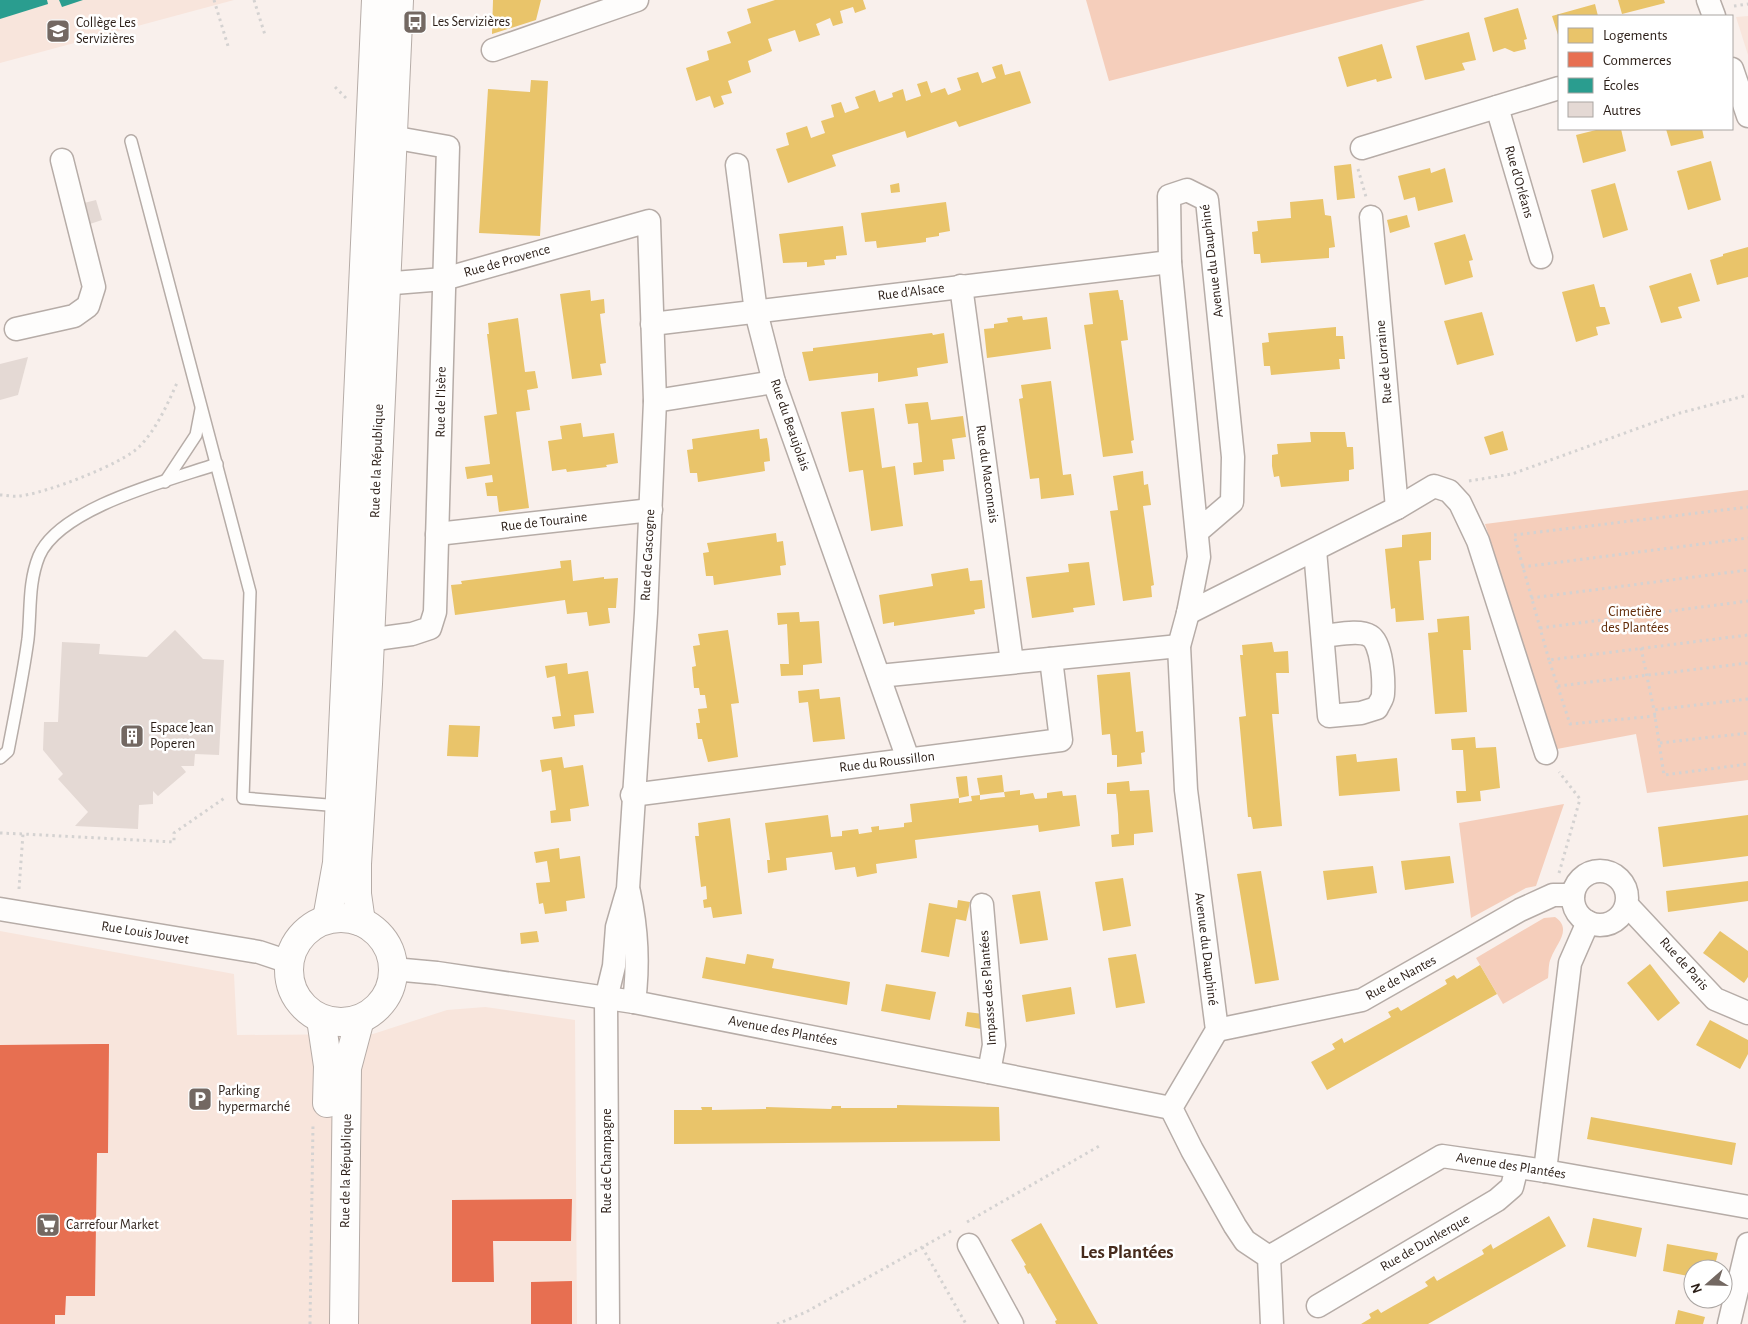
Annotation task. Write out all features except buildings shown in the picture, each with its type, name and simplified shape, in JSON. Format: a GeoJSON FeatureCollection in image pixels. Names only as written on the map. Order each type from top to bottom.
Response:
{"type":"FeatureCollection","features":[{"type":"Feature","properties":{"kind":"main road","name":"Rue de la République"},"geometry":{"type":"LineString","coordinates":[[361,922],[357,894],[358,642],[374,285],[376,0]]}},
{"type":"Feature","properties":{"kind":"main road","name":"Rue de la République"},"geometry":{"type":"LineString","coordinates":[[374,285],[391,137],[399,0]]}},
{"type":"Feature","properties":{"kind":"main road","name":"Rue de la République"},"geometry":{"type":"LineString","coordinates":[[327,919],[337,863],[340,806],[358,642]]}},
{"type":"Feature","properties":{"kind":"main road"},"geometry":{"type":"LineString","coordinates":[[344,918],[361,922],[374,930],[384,941],[391,954],[393,969],[391,985],[384,1000],[374,1011],[360,1019],[341,1023],[321,1019],[302,1006],[295,996],[288,973],[294,947],[302,935],[313,926],[327,919],[344,918]]}},
{"type":"Feature","properties":{"kind":"main road","name":"Rue de la République"},"geometry":{"type":"LineString","coordinates":[[321,1019],[328,1066],[325,1324]]}},
{"type":"Feature","properties":{"kind":"main road","name":"Rue de la République"},"geometry":{"type":"LineString","coordinates":[[344,1324],[347,1068],[360,1019]]}},
{"type":"Feature","properties":{"kind":"street"},"geometry":{"type":"LineString","coordinates":[[493,50],[637,0]]}},
{"type":"Feature","properties":{"kind":"street"},"geometry":{"type":"LineString","coordinates":[[1708,0],[1714,15]]}},
{"type":"Feature","properties":{"kind":"street"},"geometry":{"type":"LineString","coordinates":[[1733,72],[1748,116]]}},
{"type":"Feature","properties":{"kind":"street"},"geometry":{"type":"LineString","coordinates":[[1362,148],[1558,88]]}},
{"type":"Feature","properties":{"kind":"street","name":"Rue d'Orléans"},"geometry":{"type":"LineString","coordinates":[[1497,107],[1541,257]]}},
{"type":"Feature","properties":{"kind":"street","name":"Rue de l'Isère"},"geometry":{"type":"LineString","coordinates":[[358,642],[412,634],[430,628],[435,612],[448,147],[391,137]]}},
{"type":"Feature","properties":{"kind":"street"},"geometry":{"type":"LineString","coordinates":[[16,329],[74,316],[88,306],[94,287],[62,160]]}},
{"type":"Feature","properties":{"kind":"street","name":"Rue du Beaujolais"},"geometry":{"type":"LineString","coordinates":[[737,165],[756,312],[774,382],[908,759]]}},
{"type":"Feature","properties":{"kind":"street","name":"Avenue du Dauphiné"},"geometry":{"type":"LineString","coordinates":[[1197,532],[1232,502],[1233,457],[1208,200],[1187,190],[1169,196],[1170,262],[1199,557],[1188,613],[1179,646],[1186,790],[1217,1030]]}},
{"type":"Feature","properties":{"kind":"street","name":"Rue de Lorraine"},"geometry":{"type":"LineString","coordinates":[[1371,217],[1398,508]]}},
{"type":"Feature","properties":{"kind":"street","name":"Rue de Provence"},"geometry":{"type":"LineString","coordinates":[[374,285],[444,279],[649,221]]}},
{"type":"Feature","properties":{"kind":"street","name":"Rue de Gascogne"},"geometry":{"type":"LineString","coordinates":[[606,999],[614,966],[617,927],[628,889],[632,795],[646,613],[656,401],[649,221]]}},
{"type":"Feature","properties":{"kind":"street","name":"Rue d'Alsace"},"geometry":{"type":"LineString","coordinates":[[652,324],[1170,262]]}},
{"type":"Feature","properties":{"kind":"street","name":"Rue du Maconnais"},"geometry":{"type":"LineString","coordinates":[[961,286],[1012,662]]}},
{"type":"Feature","properties":{"kind":"street"},"geometry":{"type":"LineString","coordinates":[[656,401],[774,382]]}},
{"type":"Feature","properties":{"kind":"street"},"geometry":{"type":"LineString","coordinates":[[1188,613],[1398,508],[1434,486],[1449,491],[1460,503],[1478,541],[1546,753]]}},
{"type":"Feature","properties":{"kind":"street","name":"Rue de Touraine"},"geometry":{"type":"LineString","coordinates":[[437,534],[651,510]]}},
{"type":"Feature","properties":{"kind":"street"},"geometry":{"type":"LineString","coordinates":[[1315,550],[1324,636]]}},
{"type":"Feature","properties":{"kind":"street"},"geometry":{"type":"LineString","coordinates":[[879,676],[1179,646]]}},
{"type":"Feature","properties":{"kind":"street","name":"Rue du Roussillon"},"geometry":{"type":"LineString","coordinates":[[632,795],[1061,740],[1051,659]]}},
{"type":"Feature","properties":{"kind":"street"},"geometry":{"type":"LineString","coordinates":[[1596,871],[1608,872],[1621,880],[1626,890],[1627,905],[1622,914],[1610,924],[1600,925],[1588,922],[1579,915],[1574,904],[1563,895],[1575,887],[1584,876],[1596,871]]}},
{"type":"Feature","properties":{"kind":"street","name":"Rue de Gascogne"},"geometry":{"type":"LineString","coordinates":[[628,889],[634,919],[638,969],[634,1002]]}},
{"type":"Feature","properties":{"kind":"street","name":"Rue de Nantes"},"geometry":{"type":"LineString","coordinates":[[1217,1030],[1362,1000],[1520,910],[1563,895]]}},
{"type":"Feature","properties":{"kind":"street","name":"Impasse des Plantées"},"geometry":{"type":"LineString","coordinates":[[982,905],[994,1045],[990,1072]]}},
{"type":"Feature","properties":{"kind":"street","name":"Rue de Paris"},"geometry":{"type":"LineString","coordinates":[[1627,905],[1715,999],[1748,1013]]}},
{"type":"Feature","properties":{"kind":"street","name":"Rue Louis Jouvet"},"geometry":{"type":"LineString","coordinates":[[9,911],[259,952],[289,962]]}},
{"type":"Feature","properties":{"kind":"street"},"geometry":{"type":"LineString","coordinates":[[1545,1171],[1570,963],[1588,922]]}},
{"type":"Feature","properties":{"kind":"street","name":"Avenue des Plantées"},"geometry":{"type":"LineString","coordinates":[[393,969],[488,980],[634,1002],[1171,1108]]}},
{"type":"Feature","properties":{"kind":"street","name":"Rue de Champagne"},"geometry":{"type":"LineString","coordinates":[[606,999],[608,1324]]}},
{"type":"Feature","properties":{"kind":"street"},"geometry":{"type":"LineString","coordinates":[[1217,1030],[1171,1108],[1192,1150],[1235,1226],[1245,1241],[1268,1257],[1272,1324]]}},
{"type":"Feature","properties":{"kind":"street","name":"Avenue des Plantées"},"geometry":{"type":"LineString","coordinates":[[1268,1257],[1442,1156],[1517,1166],[1748,1206]]}},
{"type":"Feature","properties":{"kind":"street","name":"Rue de Dunkerque"},"geometry":{"type":"LineString","coordinates":[[1318,1306],[1497,1200],[1512,1187],[1517,1166]]}},
{"type":"Feature","properties":{"kind":"street"},"geometry":{"type":"LineString","coordinates":[[963,1236],[1012,1324]]}},
{"type":"Feature","properties":{"kind":"street"},"geometry":{"type":"LineString","coordinates":[[1729,1324],[1748,1244]]}},
{"type":"Feature","properties":{"kind":"lane"},"geometry":{"type":"LineString","coordinates":[[131,141],[250,592],[243,798],[340,806]]}},
{"type":"Feature","properties":{"kind":"lane"},"geometry":{"type":"LineString","coordinates":[[164,482],[183,458],[196,435],[202,405]]}},
{"type":"Feature","properties":{"kind":"lane"},"geometry":{"type":"LineString","coordinates":[[0,758],[8,751],[28,638],[32,582],[40,555],[57,534],[85,513],[127,494],[217,464]]}},
{"type":"Feature","properties":{"kind":"path"},"geometry":{"type":"LineString","coordinates":[[214,0],[228,46]]}},
{"type":"Feature","properties":{"kind":"path"},"geometry":{"type":"LineString","coordinates":[[254,0],[265,35]]}},
{"type":"Feature","properties":{"kind":"path"},"geometry":{"type":"LineString","coordinates":[[1362,148],[1354,151],[1371,217]]}},
{"type":"Feature","properties":{"kind":"path"},"geometry":{"type":"LineString","coordinates":[[0,495],[19,496],[42,491],[118,461],[139,446],[158,422],[190,359]]}},
{"type":"Feature","properties":{"kind":"path"},"geometry":{"type":"LineString","coordinates":[[1434,486],[1512,474],[1680,413],[1748,395]]}},
{"type":"Feature","properties":{"kind":"path"},"geometry":{"type":"LineString","coordinates":[[1656,716],[1570,724],[1549,660],[1514,535],[1748,507]]}},
{"type":"Feature","properties":{"kind":"path"},"geometry":{"type":"LineString","coordinates":[[1522,566],[1748,538]]}},
{"type":"Feature","properties":{"kind":"path"},"geometry":{"type":"LineString","coordinates":[[1531,598],[1748,570]]}},
{"type":"Feature","properties":{"kind":"path"},"geometry":{"type":"LineString","coordinates":[[1540,628],[1748,601]]}},
{"type":"Feature","properties":{"kind":"path"},"geometry":{"type":"LineString","coordinates":[[1549,660],[1748,635]]}},
{"type":"Feature","properties":{"kind":"path"},"geometry":{"type":"LineString","coordinates":[[1641,648],[1656,716],[1664,775],[1748,764]]}},
{"type":"Feature","properties":{"kind":"path"},"geometry":{"type":"LineString","coordinates":[[1558,686],[1748,663]]}},
{"type":"Feature","properties":{"kind":"path"},"geometry":{"type":"LineString","coordinates":[[1654,710],[1748,699]]}},
{"type":"Feature","properties":{"kind":"path"},"geometry":{"type":"LineString","coordinates":[[1660,743],[1748,733]]}},
{"type":"Feature","properties":{"kind":"path"},"geometry":{"type":"LineString","coordinates":[[1546,753],[1580,799],[1563,895]]}},
{"type":"Feature","properties":{"kind":"path"},"geometry":{"type":"LineString","coordinates":[[0,832],[174,842],[174,833],[227,796],[243,798]]}},
{"type":"Feature","properties":{"kind":"path"},"geometry":{"type":"LineString","coordinates":[[9,911],[23,834]]}},
{"type":"Feature","properties":{"kind":"path"},"geometry":{"type":"LineString","coordinates":[[310,1324],[313,1118]]}},
{"type":"Feature","properties":{"kind":"path"},"geometry":{"type":"LineString","coordinates":[[965,1223],[1101,1146]]}},
{"type":"Feature","properties":{"kind":"path"},"geometry":{"type":"LineString","coordinates":[[778,1324],[806,1312],[922,1247],[963,1236]]}},
{"type":"Feature","properties":{"kind":"path"},"geometry":{"type":"LineString","coordinates":[[922,1247],[966,1324]]}},
{"type":"Feature","properties":{"kind":"shaded area","name":"Collège Les Servizières"},"geometry":{"type":"Polygon","coordinates":[[[0,0],[234,0],[0,63],[0,0]]]}},
{"type":"Feature","properties":{"kind":"shaded area"},"geometry":{"type":"Polygon","coordinates":[[[1748,16],[1748,55],[1736,17],[1748,16]]]}},
{"type":"Feature","properties":{"kind":"shaded area"},"geometry":{"type":"Polygon","coordinates":[[[0,931],[234,974],[237,1035],[373,1034],[447,1010],[485,1007],[575,1020],[577,1324],[0,1324],[0,931]]]}},
{"type":"Feature","properties":{"kind":"green space"},"geometry":{"type":"Polygon","coordinates":[[[1086,0],[1425,0],[1109,81],[1086,0]]]}},
{"type":"Feature","properties":{"kind":"green space","name":"Cimetière des Plantées"},"geometry":{"type":"Polygon","coordinates":[[[1748,490],[1748,780],[1647,793],[1636,734],[1557,749],[1485,524],[1748,490]]]}},
{"type":"Feature","properties":{"kind":"green space"},"geometry":{"type":"Polygon","coordinates":[[[1564,804],[1536,886],[1526,888],[1471,918],[1459,823],[1564,804]]]}},
{"type":"Feature","properties":{"kind":"green space"},"geometry":{"type":"Polygon","coordinates":[[[1555,917],[1563,927],[1563,932],[1550,960],[1548,978],[1503,1004],[1476,958],[1544,918],[1555,917]]]}},
{"type":"Feature","properties":{"kind":"place","name":"Les Servizières"},"geometry":{"type":"Point","coordinates":[415,22]}},
{"type":"Feature","properties":{"kind":"place","name":"Collège Les Servizières"},"geometry":{"type":"Point","coordinates":[58,31]}},
{"type":"Feature","properties":{"kind":"place","name":"Espace Jean Poperen"},"geometry":{"type":"Point","coordinates":[132,736]}},
{"type":"Feature","properties":{"kind":"place","name":"Parking hypermarché"},"geometry":{"type":"Point","coordinates":[200,1099]}},
{"type":"Feature","properties":{"kind":"place","name":"Carrefour Market"},"geometry":{"type":"Point","coordinates":[48,1225]}},
{"type":"Feature","properties":{"kind":"district","name":"Les Plantées"},"geometry":{"type":"Point","coordinates":[1127,1252]}}]}
